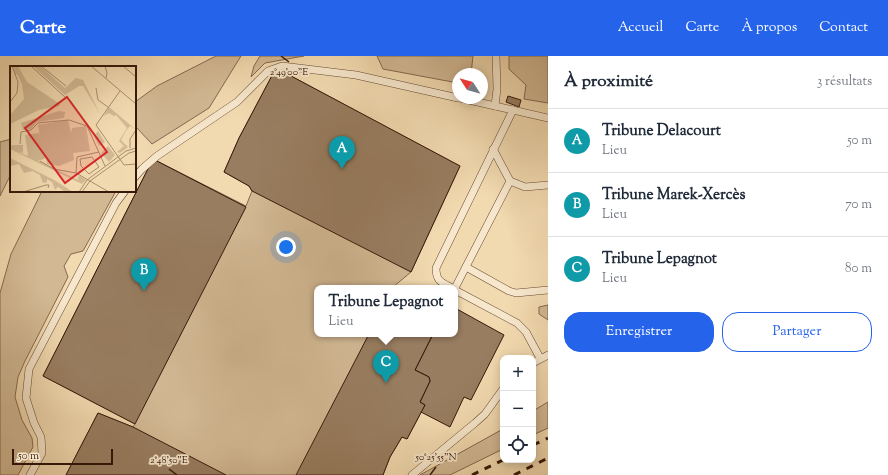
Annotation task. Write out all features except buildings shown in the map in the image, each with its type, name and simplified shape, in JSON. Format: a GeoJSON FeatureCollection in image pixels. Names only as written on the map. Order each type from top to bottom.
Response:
{"type":"FeatureCollection","features":[{"type":"Feature","properties":{"kind":"lane"},"geometry":{"type":"LineString","coordinates":[[495,106],[497,89],[496,56]]}},
{"type":"Feature","properties":{"kind":"lane"},"geometry":{"type":"LineString","coordinates":[[136,176],[157,156],[237,102],[268,71],[282,66],[356,75],[452,96]]}},
{"type":"Feature","properties":{"kind":"lane"},"geometry":{"type":"LineString","coordinates":[[486,104],[548,118]]}},
{"type":"Feature","properties":{"kind":"lane"},"geometry":{"type":"LineString","coordinates":[[446,285],[440,282],[436,275],[436,268],[513,110]]}},
{"type":"Feature","properties":{"kind":"lane"},"geometry":{"type":"LineString","coordinates":[[494,149],[510,181],[525,187],[548,185]]}},
{"type":"Feature","properties":{"kind":"lane"},"geometry":{"type":"LineString","coordinates":[[456,285],[510,181]]}},
{"type":"Feature","properties":{"kind":"lane"},"geometry":{"type":"LineString","coordinates":[[30,475],[42,453],[41,438],[34,423],[26,398],[29,369],[116,203],[123,192]]}},
{"type":"Feature","properties":{"kind":"lane"},"geometry":{"type":"LineString","coordinates":[[466,267],[509,291],[516,293],[548,290]]}},
{"type":"Feature","properties":{"kind":"lane"},"geometry":{"type":"LineString","coordinates":[[458,291],[517,324],[526,332],[540,358]]}},
{"type":"Feature","properties":{"kind":"lane"},"geometry":{"type":"LineString","coordinates":[[536,361],[548,355]]}},
{"type":"Feature","properties":{"kind":"lane"},"geometry":{"type":"LineString","coordinates":[[412,475],[485,414],[502,391]]}},
{"type":"Feature","properties":{"kind":"shaded area"},"geometry":{"type":"Polygon","coordinates":[[[216,56],[241,56],[209,108],[152,144],[136,127],[136,101],[157,86],[216,56]]]}},
{"type":"Feature","properties":{"kind":"shaded area"},"geometry":{"type":"Polygon","coordinates":[[[260,56],[304,56],[265,63],[251,77],[254,66],[260,56]]]}},
{"type":"Feature","properties":{"kind":"shaded area"},"geometry":{"type":"Polygon","coordinates":[[[377,56],[473,56],[472,68],[452,68],[452,82],[383,69],[377,56]]]}},
{"type":"Feature","properties":{"kind":"shaded area"},"geometry":{"type":"Polygon","coordinates":[[[509,56],[548,56],[548,103],[524,99],[526,85],[509,69],[509,56]]]}},
{"type":"Feature","properties":{"kind":"shaded area"},"geometry":{"type":"Polygon","coordinates":[[[276,68],[460,166],[411,272],[395,285],[314,285],[314,337],[433,337],[425,405],[407,439],[402,437],[390,457],[383,475],[66,475],[98,413],[133,427],[135,424],[43,376],[153,159],[246,206],[252,191],[249,186],[224,172],[239,138],[276,68]]]}},
{"type":"Feature","properties":{"kind":"shaded area"},"geometry":{"type":"Polygon","coordinates":[[[10,139],[10,176],[0,196],[0,142],[10,139]]]}},
{"type":"Feature","properties":{"kind":"shaded area"},"geometry":{"type":"Polygon","coordinates":[[[42,192],[115,192],[83,251],[71,254],[64,266],[68,277],[18,377],[15,397],[22,420],[32,438],[33,447],[18,475],[0,475],[0,293],[11,254],[42,192]]]}},
{"type":"Feature","properties":{"kind":"shaded area"},"geometry":{"type":"Polygon","coordinates":[[[548,305],[548,320],[539,314],[539,307],[548,305]]]}},
{"type":"Feature","properties":{"kind":"shaded area"},"geometry":{"type":"Polygon","coordinates":[[[548,402],[548,428],[536,434],[536,427],[536,409],[548,402]]]}},
{"type":"Feature","properties":{"kind":"shaded area"},"geometry":{"type":"Polygon","coordinates":[[[500,431],[500,450],[450,475],[420,475],[500,431]]]}},
{"type":"Feature","properties":{"kind":"railway"},"geometry":{"type":"LineString","coordinates":[[536,444],[548,438]]}},
{"type":"Feature","properties":{"kind":"railway"},"geometry":{"type":"LineString","coordinates":[[514,475],[548,458]]}},
{"type":"Feature","properties":{"kind":"railway"},"geometry":{"type":"LineString","coordinates":[[472,475],[500,461]]}},
{"type":"Feature","properties":{"kind":"place","name":"Tribune Delacourt"},"geometry":{"type":"Point","coordinates":[342,169]}},
{"type":"Feature","properties":{"kind":"place","name":"Tribune Marek-Xercès"},"geometry":{"type":"Point","coordinates":[144,291]}},
{"type":"Feature","properties":{"kind":"place","name":"Tribune Lepagnot"},"geometry":{"type":"Point","coordinates":[386,383]}}]}
